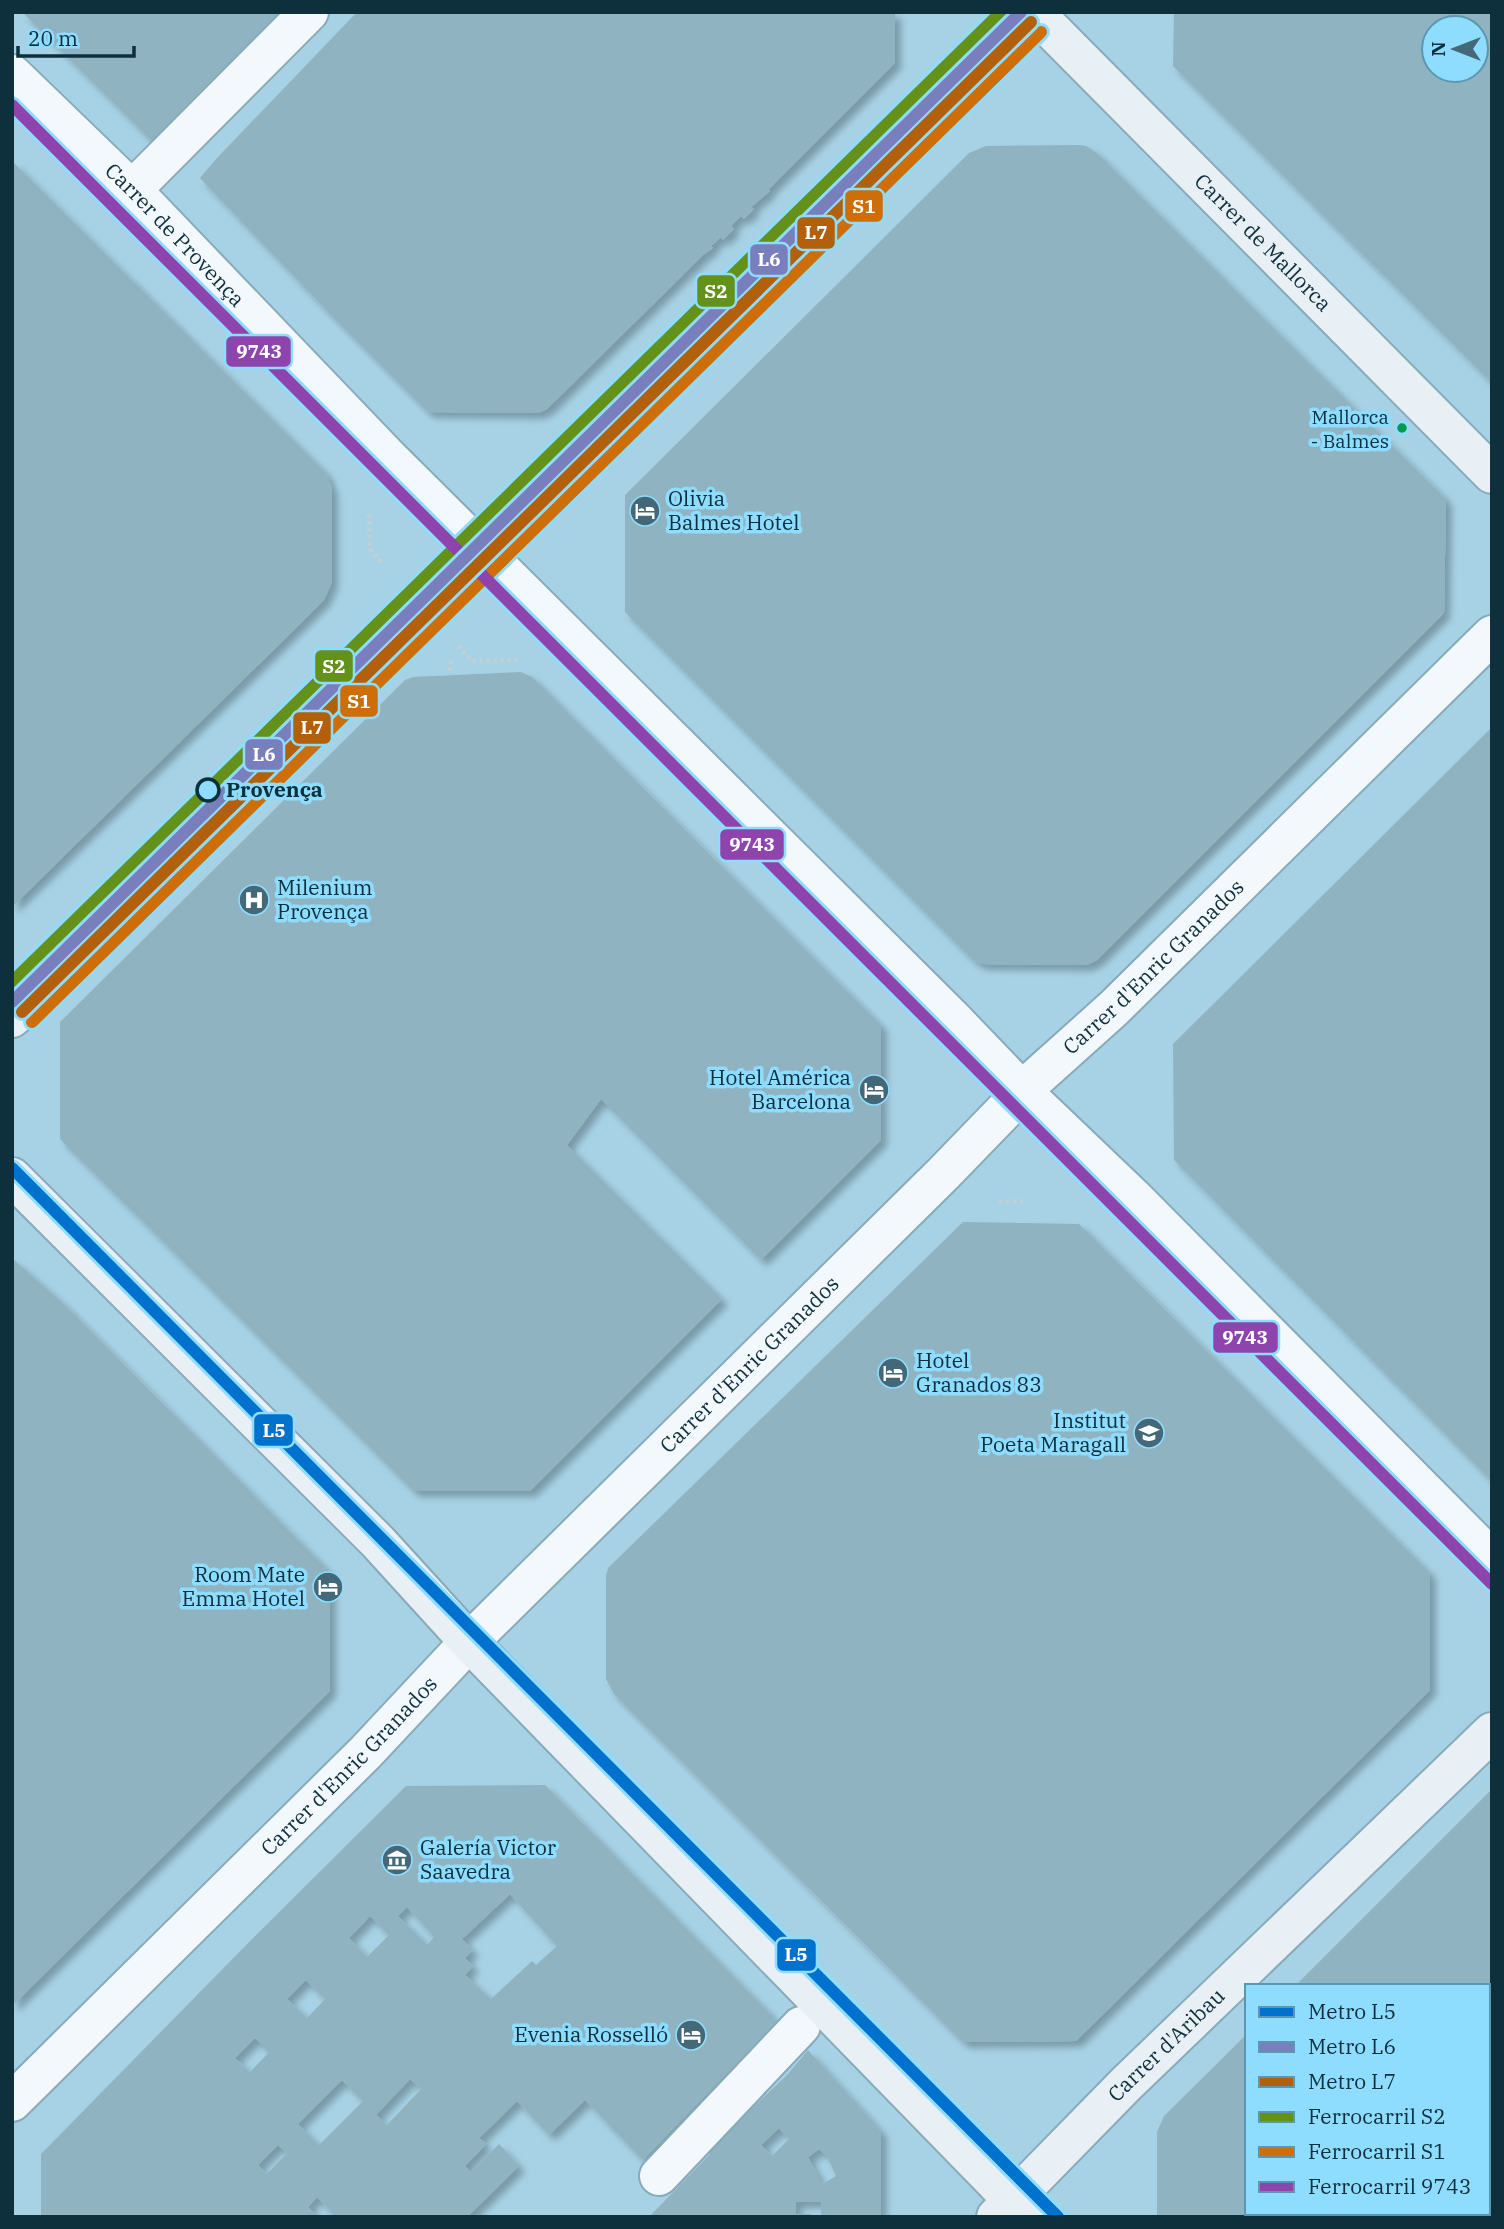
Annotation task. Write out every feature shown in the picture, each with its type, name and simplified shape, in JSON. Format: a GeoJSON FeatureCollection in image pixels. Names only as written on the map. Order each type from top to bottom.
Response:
{"type":"FeatureCollection","features":[{"type":"Feature","properties":{"kind":"main road","name":"Carrer de Mallorca"},"geometry":{"type":"LineString","coordinates":[[1034,12],[1492,474]]}},
{"type":"Feature","properties":{"kind":"main road"},"geometry":{"type":"LineString","coordinates":[[12,1018],[1034,12]]}},
{"type":"Feature","properties":{"kind":"main road"},"geometry":{"type":"LineString","coordinates":[[12,1177],[377,1542],[469,1642],[1012,2211]]}},
{"type":"Feature","properties":{"kind":"main road","name":"Carrer d'Aribau"},"geometry":{"type":"LineString","coordinates":[[1012,2211],[1126,2084],[1492,1732]]}},
{"type":"Feature","properties":{"kind":"street"},"geometry":{"type":"LineString","coordinates":[[132,190],[309,12]]}},
{"type":"Feature","properties":{"kind":"street","name":"Carrer de Provença"},"geometry":{"type":"LineString","coordinates":[[12,74],[132,190],[386,455],[1492,1559]]}},
{"type":"Feature","properties":{"kind":"street","name":"Carrer d'Enric Granados"},"geometry":{"type":"LineString","coordinates":[[12,2102],[365,1753],[469,1642],[855,1262],[1023,1092],[1114,1007],[1492,635]]}},
{"type":"Feature","properties":{"kind":"street"},"geometry":{"type":"LineString","coordinates":[[659,2176],[801,2026]]}},
{"type":"Feature","properties":{"kind":"path"},"geometry":{"type":"LineString","coordinates":[[369,514],[370,549],[383,564]]}},
{"type":"Feature","properties":{"kind":"path"},"geometry":{"type":"LineString","coordinates":[[457,646],[472,661],[519,660]]}},
{"type":"Feature","properties":{"kind":"path"},"geometry":{"type":"LineString","coordinates":[[450,671],[452,658]]}},
{"type":"Feature","properties":{"kind":"path"},"geometry":{"type":"LineString","coordinates":[[999,1202],[1023,1201]]}},
{"type":"Feature","properties":{"kind":"building"},"geometry":{"type":"Polygon","coordinates":[[[22,12],[285,12],[156,145],[22,12]]]}},
{"type":"Feature","properties":{"kind":"building"},"geometry":{"type":"Polygon","coordinates":[[[357,12],[895,12],[895,63],[768,190],[770,191],[751,207],[754,209],[744,219],[741,216],[731,226],[734,229],[723,240],[721,237],[711,246],[713,248],[547,409],[538,413],[428,412],[200,178],[357,12]]]}},
{"type":"Feature","properties":{"kind":"building"},"geometry":{"type":"Polygon","coordinates":[[[1174,12],[1492,12],[1492,383],[1173,66],[1174,12]]]}},
{"type":"Feature","properties":{"kind":"building"},"geometry":{"type":"Polygon","coordinates":[[[1079,145],[1096,152],[1446,499],[1444,613],[1097,960],[1087,965],[982,964],[973,960],[625,612],[625,495],[969,153],[986,146],[1079,145]]]}},
{"type":"Feature","properties":{"kind":"building"},"geometry":{"type":"Polygon","coordinates":[[[12,161],[326,473],[332,489],[332,582],[324,600],[12,907],[12,161]]]}},
{"type":"Feature","properties":{"kind":"building"},"geometry":{"type":"Polygon","coordinates":[[[521,672],[532,677],[881,1025],[881,1140],[761,1260],[601,1099],[567,1145],[722,1299],[530,1491],[414,1491],[60,1139],[60,1022],[405,680],[413,677],[521,672]]]}},
{"type":"Feature","properties":{"kind":"building"},"geometry":{"type":"Polygon","coordinates":[[[1492,727],[1492,1481],[1174,1160],[1173,1044],[1492,727]]]}},
{"type":"Feature","properties":{"kind":"building"},"geometry":{"type":"Polygon","coordinates":[[[963,1222],[1079,1224],[1430,1573],[1430,1690],[1076,2041],[963,2042],[614,1694],[606,1679],[608,1568],[963,1222]]]}},
{"type":"Feature","properties":{"kind":"building"},"geometry":{"type":"Polygon","coordinates":[[[12,1258],[66,1306],[330,1572],[330,1691],[12,2006],[12,1258]]]}},
{"type":"Feature","properties":{"kind":"building"},"geometry":{"type":"Polygon","coordinates":[[[545,1785],[777,2021],[643,2160],[585,2100],[549,2135],[517,2101],[479,2138],[486,2144],[465,2166],[471,2172],[499,2144],[519,2166],[467,2217],[336,2217],[317,2197],[308,2207],[317,2217],[41,2217],[41,2154],[406,1786],[545,1785]],[[510,1894],[462,1939],[473,1950],[465,1958],[473,1966],[465,1975],[491,1999],[532,1961],[536,1965],[557,1946],[510,1894]],[[407,1907],[398,1916],[427,1945],[434,1937],[407,1907]],[[370,1916],[349,1938],[367,1957],[389,1935],[370,1916]],[[306,1980],[287,1999],[307,2018],[325,1999],[306,1980]],[[255,2038],[235,2058],[250,2072],[269,2052],[255,2038]],[[410,2079],[376,2115],[387,2125],[421,2089],[410,2079]],[[342,2080],[298,2124],[319,2145],[363,2101],[342,2080]],[[278,2145],[258,2165],[267,2174],[287,2153],[278,2145]]]}},
{"type":"Feature","properties":{"kind":"building"},"geometry":{"type":"Polygon","coordinates":[[[1492,1789],[1492,2217],[1157,2217],[1157,2132],[1164,2116],[1245,2036],[1245,2215],[1490,2215],[1490,1984],[1297,1984],[1492,1789]]]}},
{"type":"Feature","properties":{"kind":"building"},"geometry":{"type":"Polygon","coordinates":[[[808,2050],[881,2131],[881,2217],[821,2217],[821,2202],[796,2202],[796,2214],[811,2214],[811,2217],[649,2217],[710,2154],[707,2151],[788,2074],[808,2050]],[[779,2128],[761,2145],[772,2156],[789,2139],[779,2128]],[[819,2149],[808,2157],[822,2184],[836,2176],[827,2156],[819,2149]]]}},
{"type":"Feature","properties":{"kind":"metro line","name":"L6"},"geometry":{"type":"LineString","coordinates":[[12,1002],[1021,12]]}},
{"type":"Feature","properties":{"kind":"metro line","name":"L7"},"geometry":{"type":"LineString","coordinates":[[22,1012],[1031,22]]}},
{"type":"Feature","properties":{"kind":"metro line","name":"L5"},"geometry":{"type":"LineString","coordinates":[[12,1168],[1058,2217]]}},
{"type":"Feature","properties":{"kind":"rail line","name":"S2"},"geometry":{"type":"LineString","coordinates":[[12,982],[1001,12]]}},
{"type":"Feature","properties":{"kind":"rail line","name":"S1"},"geometry":{"type":"LineString","coordinates":[[32,1022],[1041,32]]}},
{"type":"Feature","properties":{"kind":"rail line","name":"9743"},"geometry":{"type":"LineString","coordinates":[[12,105],[1492,1584]]}},
{"type":"Feature","properties":{"kind":"place","name":"Mallorca - Balmes"},"geometry":{"type":"Point","coordinates":[1402,428]}},
{"type":"Feature","properties":{"kind":"place","name":"Olivia Balmes Hotel"},"geometry":{"type":"Point","coordinates":[645,511]}},
{"type":"Feature","properties":{"kind":"place","name":"Provença"},"geometry":{"type":"Point","coordinates":[208,790]}},
{"type":"Feature","properties":{"kind":"place","name":"Milenium Provença"},"geometry":{"type":"Point","coordinates":[254,900]}},
{"type":"Feature","properties":{"kind":"place","name":"Hotel América Barcelona"},"geometry":{"type":"Point","coordinates":[874,1090]}},
{"type":"Feature","properties":{"kind":"place","name":"Hotel Granados 83"},"geometry":{"type":"Point","coordinates":[893,1373]}},
{"type":"Feature","properties":{"kind":"place","name":"Institut Poeta Maragall"},"geometry":{"type":"Point","coordinates":[1149,1433]}},
{"type":"Feature","properties":{"kind":"place","name":"Room Mate Emma Hotel"},"geometry":{"type":"Point","coordinates":[328,1587]}},
{"type":"Feature","properties":{"kind":"place","name":"Galería Victor Saavedra"},"geometry":{"type":"Point","coordinates":[397,1860]}},
{"type":"Feature","properties":{"kind":"place","name":"Evenia Rosselló"},"geometry":{"type":"Point","coordinates":[691,2035]}}]}
